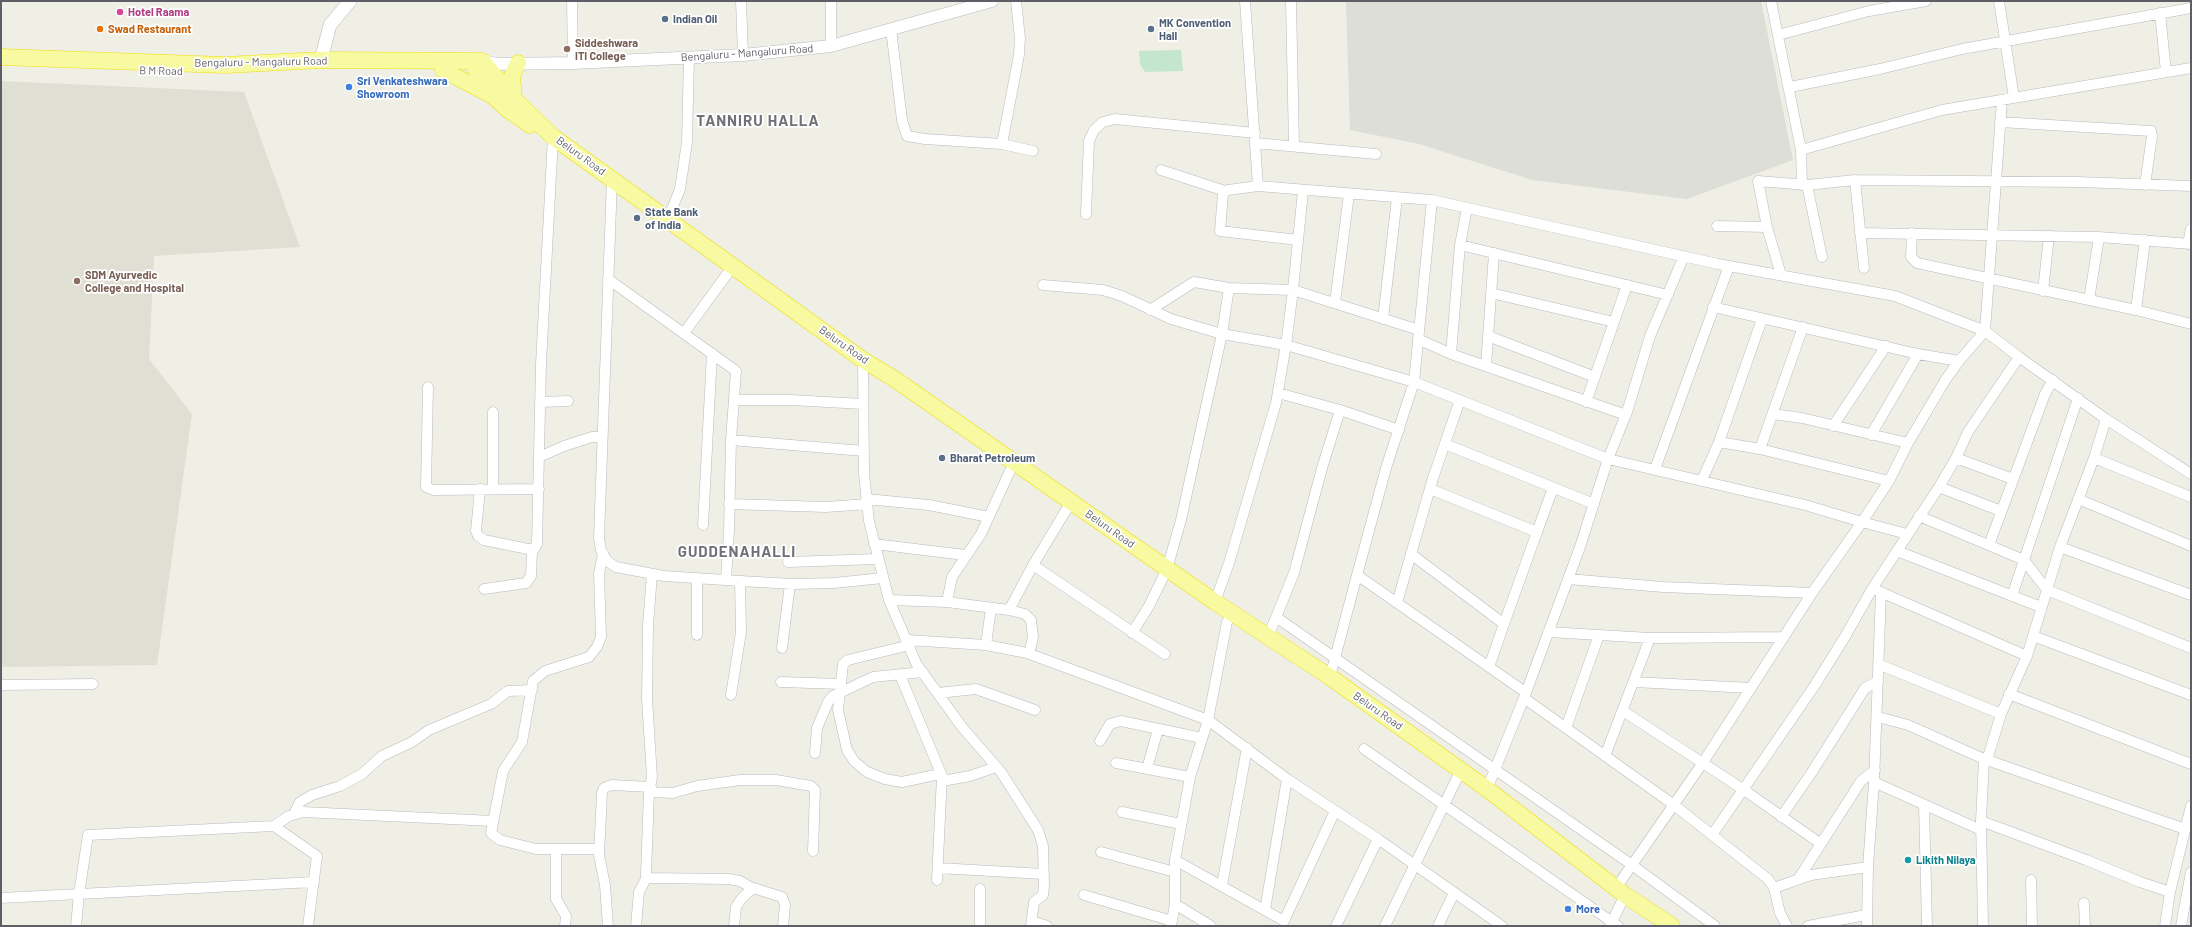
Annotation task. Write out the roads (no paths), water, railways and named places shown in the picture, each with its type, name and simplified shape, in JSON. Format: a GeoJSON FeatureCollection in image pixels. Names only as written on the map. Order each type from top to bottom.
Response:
{"type":"FeatureCollection","features":[{"type":"Feature","properties":{"kind":"highway","name":"Bengaluru - Mangaluru Road"},"geometry":{"type":"LineString","coordinates":[[1,57],[225,65],[321,60],[406,60],[483,65]]}},
{"type":"Feature","properties":{"kind":"highway"},"geometry":{"type":"LineString","coordinates":[[514,99],[512,76],[518,63]]}},
{"type":"Feature","properties":{"kind":"highway","name":"Beluru Road"},"geometry":{"type":"LineString","coordinates":[[483,65],[493,96],[507,109],[538,131],[551,135]]}},
{"type":"Feature","properties":{"kind":"highway","name":"Beluru Road"},"geometry":{"type":"LineString","coordinates":[[483,65],[514,99],[551,135],[862,360],[893,378],[1215,602],[1330,677],[1487,788],[1620,891],[1672,926]]}},
{"type":"Feature","properties":{"kind":"highway","name":"B M Road"},"geometry":{"type":"LineString","coordinates":[[1,67],[214,72],[317,69],[443,70],[483,65]]}},
{"type":"Feature","properties":{"kind":"highway"},"geometry":{"type":"LineString","coordinates":[[443,70],[493,96]]}},
{"type":"Feature","properties":{"kind":"main road"},"geometry":{"type":"LineString","coordinates":[[321,60],[330,25],[350,1]]}},
{"type":"Feature","properties":{"kind":"street"},"geometry":{"type":"LineString","coordinates":[[572,1],[573,63]]}},
{"type":"Feature","properties":{"kind":"street"},"geometry":{"type":"LineString","coordinates":[[741,1],[743,55]]}},
{"type":"Feature","properties":{"kind":"street"},"geometry":{"type":"LineString","coordinates":[[831,1],[831,46]]}},
{"type":"Feature","properties":{"kind":"street","name":"Bengaluru - Mangaluru Road"},"geometry":{"type":"LineString","coordinates":[[483,65],[689,58],[743,55],[831,46],[992,1]]}},
{"type":"Feature","properties":{"kind":"street"},"geometry":{"type":"LineString","coordinates":[[1002,144],[1020,38],[1016,1]]}},
{"type":"Feature","properties":{"kind":"street"},"geometry":{"type":"LineString","coordinates":[[1245,1],[1258,186]]}},
{"type":"Feature","properties":{"kind":"street"},"geometry":{"type":"LineString","coordinates":[[1291,1],[1294,146]]}},
{"type":"Feature","properties":{"kind":"street"},"geometry":{"type":"LineString","coordinates":[[1771,1],[1790,87],[1801,150],[1804,185],[1822,257]]}},
{"type":"Feature","properties":{"kind":"street"},"geometry":{"type":"LineString","coordinates":[[1778,35],[1869,11],[1926,1]]}},
{"type":"Feature","properties":{"kind":"street"},"geometry":{"type":"LineString","coordinates":[[2000,1],[2004,42],[2014,98]]}},
{"type":"Feature","properties":{"kind":"street"},"geometry":{"type":"LineString","coordinates":[[1790,87],[2004,42],[2191,8]]}},
{"type":"Feature","properties":{"kind":"street"},"geometry":{"type":"LineString","coordinates":[[2160,13],[2166,72]]}},
{"type":"Feature","properties":{"kind":"street"},"geometry":{"type":"LineString","coordinates":[[891,29],[902,120],[907,136],[925,140],[1002,144],[1033,151]]}},
{"type":"Feature","properties":{"kind":"street"},"geometry":{"type":"LineString","coordinates":[[668,219],[680,189],[687,142],[689,58]]}},
{"type":"Feature","properties":{"kind":"street"},"geometry":{"type":"LineString","coordinates":[[1801,150],[1942,110],[2191,68]]}},
{"type":"Feature","properties":{"kind":"street"},"geometry":{"type":"LineString","coordinates":[[1364,749],[1613,924],[1620,891],[1632,865],[1702,764],[1812,593],[1889,481],[1908,444],[1959,361],[1985,331],[2002,100]]}},
{"type":"Feature","properties":{"kind":"street"},"geometry":{"type":"LineString","coordinates":[[1086,214],[1089,141],[1094,130],[1103,122],[1115,119],[1255,138],[1294,146],[1376,154]]}},
{"type":"Feature","properties":{"kind":"street"},"geometry":{"type":"LineString","coordinates":[[2000,122],[2150,131],[2152,136],[2145,185]]}},
{"type":"Feature","properties":{"kind":"street"},"geometry":{"type":"LineString","coordinates":[[484,589],[526,583],[531,576],[533,550],[537,544],[540,402],[551,135]]}},
{"type":"Feature","properties":{"kind":"street"},"geometry":{"type":"LineString","coordinates":[[1161,170],[1225,191],[1258,186],[1303,191],[1432,200],[1729,266],[1895,296],[1985,331],[2106,419],[2191,474]]}},
{"type":"Feature","properties":{"kind":"street"},"geometry":{"type":"LineString","coordinates":[[612,179],[599,538],[607,561],[616,567],[652,574],[740,582],[790,584],[834,583],[883,578]]}},
{"type":"Feature","properties":{"kind":"street"},"geometry":{"type":"LineString","coordinates":[[1855,180],[1864,268]]}},
{"type":"Feature","properties":{"kind":"street"},"geometry":{"type":"LineString","coordinates":[[1781,275],[1767,227],[1757,182],[1804,185],[1855,180],[1995,181],[2191,186]]}},
{"type":"Feature","properties":{"kind":"street"},"geometry":{"type":"LineString","coordinates":[[1225,191],[1223,193],[1220,232],[1298,240]]}},
{"type":"Feature","properties":{"kind":"street"},"geometry":{"type":"LineString","coordinates":[[1215,602],[1229,563],[1278,393],[1293,290],[1303,191]]}},
{"type":"Feature","properties":{"kind":"street"},"geometry":{"type":"LineString","coordinates":[[1335,304],[1349,194]]}},
{"type":"Feature","properties":{"kind":"street"},"geometry":{"type":"LineString","coordinates":[[1383,318],[1397,198]]}},
{"type":"Feature","properties":{"kind":"street"},"geometry":{"type":"LineString","coordinates":[[1330,677],[1386,468],[1414,382],[1432,200]]}},
{"type":"Feature","properties":{"kind":"street"},"geometry":{"type":"LineString","coordinates":[[1451,354],[1460,245],[1467,208]]}},
{"type":"Feature","properties":{"kind":"street"},"geometry":{"type":"LineString","coordinates":[[1717,226],[1767,227]]}},
{"type":"Feature","properties":{"kind":"street"},"geometry":{"type":"LineString","coordinates":[[1860,233],[2100,237],[2190,244],[2191,229]]}},
{"type":"Feature","properties":{"kind":"street"},"geometry":{"type":"LineString","coordinates":[[1912,233],[1911,257],[1913,261],[1989,280],[2136,310],[2191,324]]}},
{"type":"Feature","properties":{"kind":"street"},"geometry":{"type":"LineString","coordinates":[[2044,291],[2049,236]]}},
{"type":"Feature","properties":{"kind":"street"},"geometry":{"type":"LineString","coordinates":[[2089,300],[2100,237]]}},
{"type":"Feature","properties":{"kind":"street"},"geometry":{"type":"LineString","coordinates":[[2136,310],[2145,240]]}},
{"type":"Feature","properties":{"kind":"street"},"geometry":{"type":"LineString","coordinates":[[1460,245],[1668,295]]}},
{"type":"Feature","properties":{"kind":"street"},"geometry":{"type":"LineString","coordinates":[[1486,366],[1494,253]]}},
{"type":"Feature","properties":{"kind":"street"},"geometry":{"type":"LineString","coordinates":[[1487,788],[1525,695],[1568,579],[1608,459],[1626,416],[1650,336],[1684,256]]}},
{"type":"Feature","properties":{"kind":"street"},"geometry":{"type":"LineString","coordinates":[[684,333],[733,266]]}},
{"type":"Feature","properties":{"kind":"street"},"geometry":{"type":"LineString","coordinates":[[1655,469],[1729,266]]}},
{"type":"Feature","properties":{"kind":"street"},"geometry":{"type":"LineString","coordinates":[[608,279],[736,371],[731,440],[729,531],[726,580]]}},
{"type":"Feature","properties":{"kind":"street"},"geometry":{"type":"LineString","coordinates":[[1150,310],[1194,282],[1229,288],[1293,290],[1383,318],[1418,334],[1451,354],[1626,416]]}},
{"type":"Feature","properties":{"kind":"street"},"geometry":{"type":"LineString","coordinates":[[1043,285],[1103,290],[1122,296],[1171,319],[1222,334],[1286,345],[1414,382],[1608,459],[1805,505],[1907,534]]}},
{"type":"Feature","properties":{"kind":"street"},"geometry":{"type":"LineString","coordinates":[[1586,402],[1627,285]]}},
{"type":"Feature","properties":{"kind":"street"},"geometry":{"type":"LineString","coordinates":[[1132,633],[1149,606],[1167,569],[1181,520],[1222,334],[1229,288]]}},
{"type":"Feature","properties":{"kind":"street"},"geometry":{"type":"LineString","coordinates":[[1491,293],[1614,322]]}},
{"type":"Feature","properties":{"kind":"street"},"geometry":{"type":"LineString","coordinates":[[1713,308],[1918,354],[1959,361]]}},
{"type":"Feature","properties":{"kind":"street"},"geometry":{"type":"LineString","coordinates":[[1702,480],[1719,442],[1762,319]]}},
{"type":"Feature","properties":{"kind":"street"},"geometry":{"type":"LineString","coordinates":[[1760,449],[1803,327]]}},
{"type":"Feature","properties":{"kind":"street"},"geometry":{"type":"LineString","coordinates":[[1488,336],[1595,377]]}},
{"type":"Feature","properties":{"kind":"street"},"geometry":{"type":"LineString","coordinates":[[1833,426],[1886,346]]}},
{"type":"Feature","properties":{"kind":"street"},"geometry":{"type":"LineString","coordinates":[[703,525],[712,353]]}},
{"type":"Feature","properties":{"kind":"street"},"geometry":{"type":"LineString","coordinates":[[1871,435],[1918,354]]}},
{"type":"Feature","properties":{"kind":"street"},"geometry":{"type":"LineString","coordinates":[[1712,836],[1877,590],[1907,534],[1939,487],[1956,458],[1968,432],[2019,357]]}},
{"type":"Feature","properties":{"kind":"street"},"geometry":{"type":"LineString","coordinates":[[862,360],[864,451],[867,502],[874,544],[889,600],[909,642],[917,665],[962,727],[996,767],[1038,830],[1044,846],[1044,874],[1042,895],[1034,902],[1031,924],[1047,926]]}},
{"type":"Feature","properties":{"kind":"street"},"geometry":{"type":"LineString","coordinates":[[1989,544],[2045,394],[2053,380]]}},
{"type":"Feature","properties":{"kind":"street"},"geometry":{"type":"LineString","coordinates":[[428,387],[426,486],[433,490],[539,489]]}},
{"type":"Feature","properties":{"kind":"street"},"geometry":{"type":"LineString","coordinates":[[1278,393],[1340,410],[1399,430]]}},
{"type":"Feature","properties":{"kind":"street"},"geometry":{"type":"LineString","coordinates":[[2012,596],[2078,398]]}},
{"type":"Feature","properties":{"kind":"street"},"geometry":{"type":"LineString","coordinates":[[734,400],[791,400],[863,404]]}},
{"type":"Feature","properties":{"kind":"street"},"geometry":{"type":"LineString","coordinates":[[1397,602],[1430,489],[1460,400]]}},
{"type":"Feature","properties":{"kind":"street"},"geometry":{"type":"LineString","coordinates":[[540,402],[568,401]]}},
{"type":"Feature","properties":{"kind":"street"},"geometry":{"type":"LineString","coordinates":[[1268,637],[1294,573],[1322,468],[1340,410]]}},
{"type":"Feature","properties":{"kind":"street"},"geometry":{"type":"LineString","coordinates":[[493,412],[493,489]]}},
{"type":"Feature","properties":{"kind":"street"},"geometry":{"type":"LineString","coordinates":[[1773,414],[1802,418],[1908,444]]}},
{"type":"Feature","properties":{"kind":"street"},"geometry":{"type":"LineString","coordinates":[[1983,926],[1981,826],[1986,760],[2001,714],[2027,656],[2060,547],[2094,458],[2106,419]]}},
{"type":"Feature","properties":{"kind":"street"},"geometry":{"type":"LineString","coordinates":[[539,457],[564,446],[592,437],[602,437]]}},
{"type":"Feature","properties":{"kind":"street"},"geometry":{"type":"LineString","coordinates":[[731,440],[864,451]]}},
{"type":"Feature","properties":{"kind":"street"},"geometry":{"type":"LineString","coordinates":[[1719,442],[1760,449],[1889,481]]}},
{"type":"Feature","properties":{"kind":"street"},"geometry":{"type":"LineString","coordinates":[[1445,444],[1594,504]]}},
{"type":"Feature","properties":{"kind":"street"},"geometry":{"type":"LineString","coordinates":[[1956,458],[2013,480]]}},
{"type":"Feature","properties":{"kind":"street"},"geometry":{"type":"LineString","coordinates":[[2094,458],[2191,497]]}},
{"type":"Feature","properties":{"kind":"street"},"geometry":{"type":"LineString","coordinates":[[947,602],[952,577],[965,555],[982,534],[1014,462]]}},
{"type":"Feature","properties":{"kind":"street"},"geometry":{"type":"LineString","coordinates":[[1939,487],[2001,511]]}},
{"type":"Feature","properties":{"kind":"street"},"geometry":{"type":"LineString","coordinates":[[1489,667],[1554,488]]}},
{"type":"Feature","properties":{"kind":"street"},"geometry":{"type":"LineString","coordinates":[[1430,489],[1537,532]]}},
{"type":"Feature","properties":{"kind":"street"},"geometry":{"type":"LineString","coordinates":[[480,490],[476,531],[478,536],[484,540],[533,550]]}},
{"type":"Feature","properties":{"kind":"street"},"geometry":{"type":"LineString","coordinates":[[2078,499],[2191,546]]}},
{"type":"Feature","properties":{"kind":"street"},"geometry":{"type":"LineString","coordinates":[[729,504],[826,507],[867,502],[929,505],[989,517]]}},
{"type":"Feature","properties":{"kind":"street"},"geometry":{"type":"LineString","coordinates":[[1009,610],[1033,565],[1071,502]]}},
{"type":"Feature","properties":{"kind":"street"},"geometry":{"type":"LineString","coordinates":[[1919,516],[1989,544],[2024,560],[2047,590],[2191,648]]}},
{"type":"Feature","properties":{"kind":"street"},"geometry":{"type":"LineString","coordinates":[[874,544],[965,555]]}},
{"type":"Feature","properties":{"kind":"street"},"geometry":{"type":"LineString","coordinates":[[2060,547],[2191,595]]}},
{"type":"Feature","properties":{"kind":"street"},"geometry":{"type":"LineString","coordinates":[[1897,551],[2041,607]]}},
{"type":"Feature","properties":{"kind":"street"},"geometry":{"type":"LineString","coordinates":[[599,849],[536,849],[500,840],[491,833],[504,771],[522,742],[534,681],[538,675],[589,657],[597,647],[601,637],[599,574],[603,553]]}},
{"type":"Feature","properties":{"kind":"street"},"geometry":{"type":"LineString","coordinates":[[1411,554],[1504,624]]}},
{"type":"Feature","properties":{"kind":"street"},"geometry":{"type":"LineString","coordinates":[[788,562],[878,559]]}},
{"type":"Feature","properties":{"kind":"street"},"geometry":{"type":"LineString","coordinates":[[1033,565],[1165,654]]}},
{"type":"Feature","properties":{"kind":"street"},"geometry":{"type":"LineString","coordinates":[[636,926],[639,892],[647,877],[645,872],[652,777],[647,699],[648,626],[652,574]]}},
{"type":"Feature","properties":{"kind":"street"},"geometry":{"type":"LineString","coordinates":[[1357,575],[1489,667],[1566,728],[1674,805],[1768,879],[1774,888],[1780,913],[1787,926]]}},
{"type":"Feature","properties":{"kind":"street"},"geometry":{"type":"LineString","coordinates":[[697,578],[697,635]]}},
{"type":"Feature","properties":{"kind":"street"},"geometry":{"type":"LineString","coordinates":[[1568,579],[1663,587],[1812,593]]}},
{"type":"Feature","properties":{"kind":"street"},"geometry":{"type":"LineString","coordinates":[[731,695],[741,632],[740,582]]}},
{"type":"Feature","properties":{"kind":"street"},"geometry":{"type":"LineString","coordinates":[[782,648],[790,584]]}},
{"type":"Feature","properties":{"kind":"street"},"geometry":{"type":"LineString","coordinates":[[1877,590],[2027,656]]}},
{"type":"Feature","properties":{"kind":"street"},"geometry":{"type":"LineString","coordinates":[[1867,926],[1868,867],[1878,717],[1877,590]]}},
{"type":"Feature","properties":{"kind":"street"},"geometry":{"type":"LineString","coordinates":[[889,600],[947,602],[1009,610],[1025,614],[1031,620],[1033,637],[1029,654]]}},
{"type":"Feature","properties":{"kind":"street"},"geometry":{"type":"LineString","coordinates":[[986,645],[991,608]]}},
{"type":"Feature","properties":{"kind":"street"},"geometry":{"type":"LineString","coordinates":[[1084,895],[1171,923],[1174,904],[1175,860],[1190,777],[1208,720],[1227,622],[1233,614]]}},
{"type":"Feature","properties":{"kind":"street"},"geometry":{"type":"LineString","coordinates":[[1276,617],[1632,865],[1715,926]]}},
{"type":"Feature","properties":{"kind":"street"},"geometry":{"type":"LineString","coordinates":[[1548,632],[1650,638],[1784,637]]}},
{"type":"Feature","properties":{"kind":"street"},"geometry":{"type":"LineString","coordinates":[[1566,728],[1599,635]]}},
{"type":"Feature","properties":{"kind":"street"},"geometry":{"type":"LineString","coordinates":[[2033,636],[2191,695]]}},
{"type":"Feature","properties":{"kind":"street"},"geometry":{"type":"LineString","coordinates":[[1605,756],[1650,638]]}},
{"type":"Feature","properties":{"kind":"street"},"geometry":{"type":"LineString","coordinates":[[996,767],[970,776],[941,777],[902,782],[867,772],[854,761],[847,750],[838,710],[841,688],[841,669],[845,661],[909,642],[986,645],[1029,654],[1208,720],[1287,779],[1378,839],[1413,866],[1502,926]]}},
{"type":"Feature","properties":{"kind":"street"},"geometry":{"type":"LineString","coordinates":[[1878,664],[2001,714]]}},
{"type":"Feature","properties":{"kind":"street"},"geometry":{"type":"LineString","coordinates":[[781,682],[841,688],[873,677],[922,672]]}},
{"type":"Feature","properties":{"kind":"street"},"geometry":{"type":"LineString","coordinates":[[900,675],[941,777],[937,880]]}},
{"type":"Feature","properties":{"kind":"street"},"geometry":{"type":"LineString","coordinates":[[1781,817],[1812,772],[1865,688],[1878,681]]}},
{"type":"Feature","properties":{"kind":"street"},"geometry":{"type":"LineString","coordinates":[[1634,682],[1751,688]]}},
{"type":"Feature","properties":{"kind":"street"},"geometry":{"type":"LineString","coordinates":[[1,685],[93,684]]}},
{"type":"Feature","properties":{"kind":"street"},"geometry":{"type":"LineString","coordinates":[[815,753],[817,728],[828,702],[841,688]]}},
{"type":"Feature","properties":{"kind":"street"},"geometry":{"type":"LineString","coordinates":[[938,693],[976,689],[1036,710]]}},
{"type":"Feature","properties":{"kind":"street"},"geometry":{"type":"LineString","coordinates":[[294,814],[300,802],[312,795],[340,786],[362,774],[382,756],[412,742],[429,730],[491,704],[508,691],[532,690]]}},
{"type":"Feature","properties":{"kind":"street"},"geometry":{"type":"LineString","coordinates":[[2009,694],[2191,764]]}},
{"type":"Feature","properties":{"kind":"street"},"geometry":{"type":"LineString","coordinates":[[1623,711],[1744,790],[1821,844]]}},
{"type":"Feature","properties":{"kind":"street"},"geometry":{"type":"LineString","coordinates":[[1878,717],[1908,725],[1986,760],[2185,830]]}},
{"type":"Feature","properties":{"kind":"street"},"geometry":{"type":"LineString","coordinates":[[1100,741],[1110,724],[1114,721],[1202,738]]}},
{"type":"Feature","properties":{"kind":"street"},"geometry":{"type":"LineString","coordinates":[[1147,769],[1158,729]]}},
{"type":"Feature","properties":{"kind":"street"},"geometry":{"type":"LineString","coordinates":[[1222,885],[1247,748]]}},
{"type":"Feature","properties":{"kind":"street"},"geometry":{"type":"LineString","coordinates":[[1116,763],[1190,777]]}},
{"type":"Feature","properties":{"kind":"street"},"geometry":{"type":"LineString","coordinates":[[1385,926],[1461,770]]}},
{"type":"Feature","properties":{"kind":"street"},"geometry":{"type":"LineString","coordinates":[[1799,878],[1861,781],[1874,770]]}},
{"type":"Feature","properties":{"kind":"street"},"geometry":{"type":"LineString","coordinates":[[1265,910],[1287,779]]}},
{"type":"Feature","properties":{"kind":"street"},"geometry":{"type":"LineString","coordinates":[[608,926],[605,885],[599,849],[604,788],[611,785],[672,793],[697,786],[740,780],[776,780],[811,786],[815,790],[813,851]]}},
{"type":"Feature","properties":{"kind":"street"},"geometry":{"type":"LineString","coordinates":[[1874,782],[1924,805],[1981,826],[2086,860],[2140,882],[2170,892]]}},
{"type":"Feature","properties":{"kind":"street"},"geometry":{"type":"LineString","coordinates":[[1924,805],[1927,926]]}},
{"type":"Feature","properties":{"kind":"street"},"geometry":{"type":"LineString","coordinates":[[2165,926],[2170,892],[2191,806]]}},
{"type":"Feature","properties":{"kind":"street"},"geometry":{"type":"LineString","coordinates":[[1175,860],[1265,910],[1283,924],[1336,811]]}},
{"type":"Feature","properties":{"kind":"street"},"geometry":{"type":"LineString","coordinates":[[76,926],[79,894],[88,836],[274,826],[294,814],[326,812],[372,816],[493,821]]}},
{"type":"Feature","properties":{"kind":"street"},"geometry":{"type":"LineString","coordinates":[[1122,812],[1181,824]]}},
{"type":"Feature","properties":{"kind":"street"},"geometry":{"type":"LineString","coordinates":[[274,826],[317,856],[308,926]]}},
{"type":"Feature","properties":{"kind":"street"},"geometry":{"type":"LineString","coordinates":[[1336,926],[1378,839]]}},
{"type":"Feature","properties":{"kind":"street"},"geometry":{"type":"LineString","coordinates":[[556,849],[556,899],[566,916],[566,926]]}},
{"type":"Feature","properties":{"kind":"street"},"geometry":{"type":"LineString","coordinates":[[1101,852],[1175,872]]}},
{"type":"Feature","properties":{"kind":"street"},"geometry":{"type":"LineString","coordinates":[[1774,888],[1799,878],[1868,867]]}},
{"type":"Feature","properties":{"kind":"street"},"geometry":{"type":"LineString","coordinates":[[938,868],[1044,874]]}},
{"type":"Feature","properties":{"kind":"street"},"geometry":{"type":"LineString","coordinates":[[2175,875],[2191,873],[2181,926]]}},
{"type":"Feature","properties":{"kind":"street"},"geometry":{"type":"LineString","coordinates":[[647,877],[728,879],[740,881],[753,888],[784,899],[783,926]]}},
{"type":"Feature","properties":{"kind":"street"},"geometry":{"type":"LineString","coordinates":[[2031,880],[2032,926]]}},
{"type":"Feature","properties":{"kind":"street"},"geometry":{"type":"LineString","coordinates":[[1,898],[314,882]]}},
{"type":"Feature","properties":{"kind":"street"},"geometry":{"type":"LineString","coordinates":[[734,926],[736,907],[742,898],[753,888]]}},
{"type":"Feature","properties":{"kind":"street"},"geometry":{"type":"LineString","coordinates":[[980,889],[980,926]]}},
{"type":"Feature","properties":{"kind":"street"},"geometry":{"type":"LineString","coordinates":[[1438,926],[1454,893]]}},
{"type":"Feature","properties":{"kind":"street"},"geometry":{"type":"LineString","coordinates":[[2084,903],[2085,926]]}},
{"type":"Feature","properties":{"kind":"street"},"geometry":{"type":"LineString","coordinates":[[1174,904],[1210,926]]}},
{"type":"Feature","properties":{"kind":"street"},"geometry":{"type":"LineString","coordinates":[[1808,926],[1866,915]]}},
{"type":"Feature","properties":{"kind":"place","name":"Hotel Raama"},"geometry":{"type":"Point","coordinates":[120,12]}},
{"type":"Feature","properties":{"kind":"place","name":"Indian Oil"},"geometry":{"type":"Point","coordinates":[665,19]}},
{"type":"Feature","properties":{"kind":"place","name":"Swad Restaurant"},"geometry":{"type":"Point","coordinates":[100,29]}},
{"type":"Feature","properties":{"kind":"place","name":"MK Convention Hall"},"geometry":{"type":"Point","coordinates":[1151,29]}},
{"type":"Feature","properties":{"kind":"place","name":"Siddeshwara ITI College"},"geometry":{"type":"Point","coordinates":[567,49]}},
{"type":"Feature","properties":{"kind":"place","name":"Sri Venkateshwara Showroom"},"geometry":{"type":"Point","coordinates":[349,87]}},
{"type":"Feature","properties":{"kind":"place","name":"State Bank of India"},"geometry":{"type":"Point","coordinates":[637,218]}},
{"type":"Feature","properties":{"kind":"place","name":"SDM Ayurvedic College and Hospital"},"geometry":{"type":"Point","coordinates":[77,281]}},
{"type":"Feature","properties":{"kind":"place","name":"Bharat Petroleum"},"geometry":{"type":"Point","coordinates":[942,458]}},
{"type":"Feature","properties":{"kind":"place","name":"Likith Nilaya"},"geometry":{"type":"Point","coordinates":[1908,860]}},
{"type":"Feature","properties":{"kind":"place","name":"More"},"geometry":{"type":"Point","coordinates":[1568,909]}},
{"type":"Feature","properties":{"kind":"district","name":"TANNIRU HALLA"},"geometry":{"type":"Point","coordinates":[758,121]}},
{"type":"Feature","properties":{"kind":"district","name":"GUDDENAHALLI"},"geometry":{"type":"Point","coordinates":[737,552]}}]}
